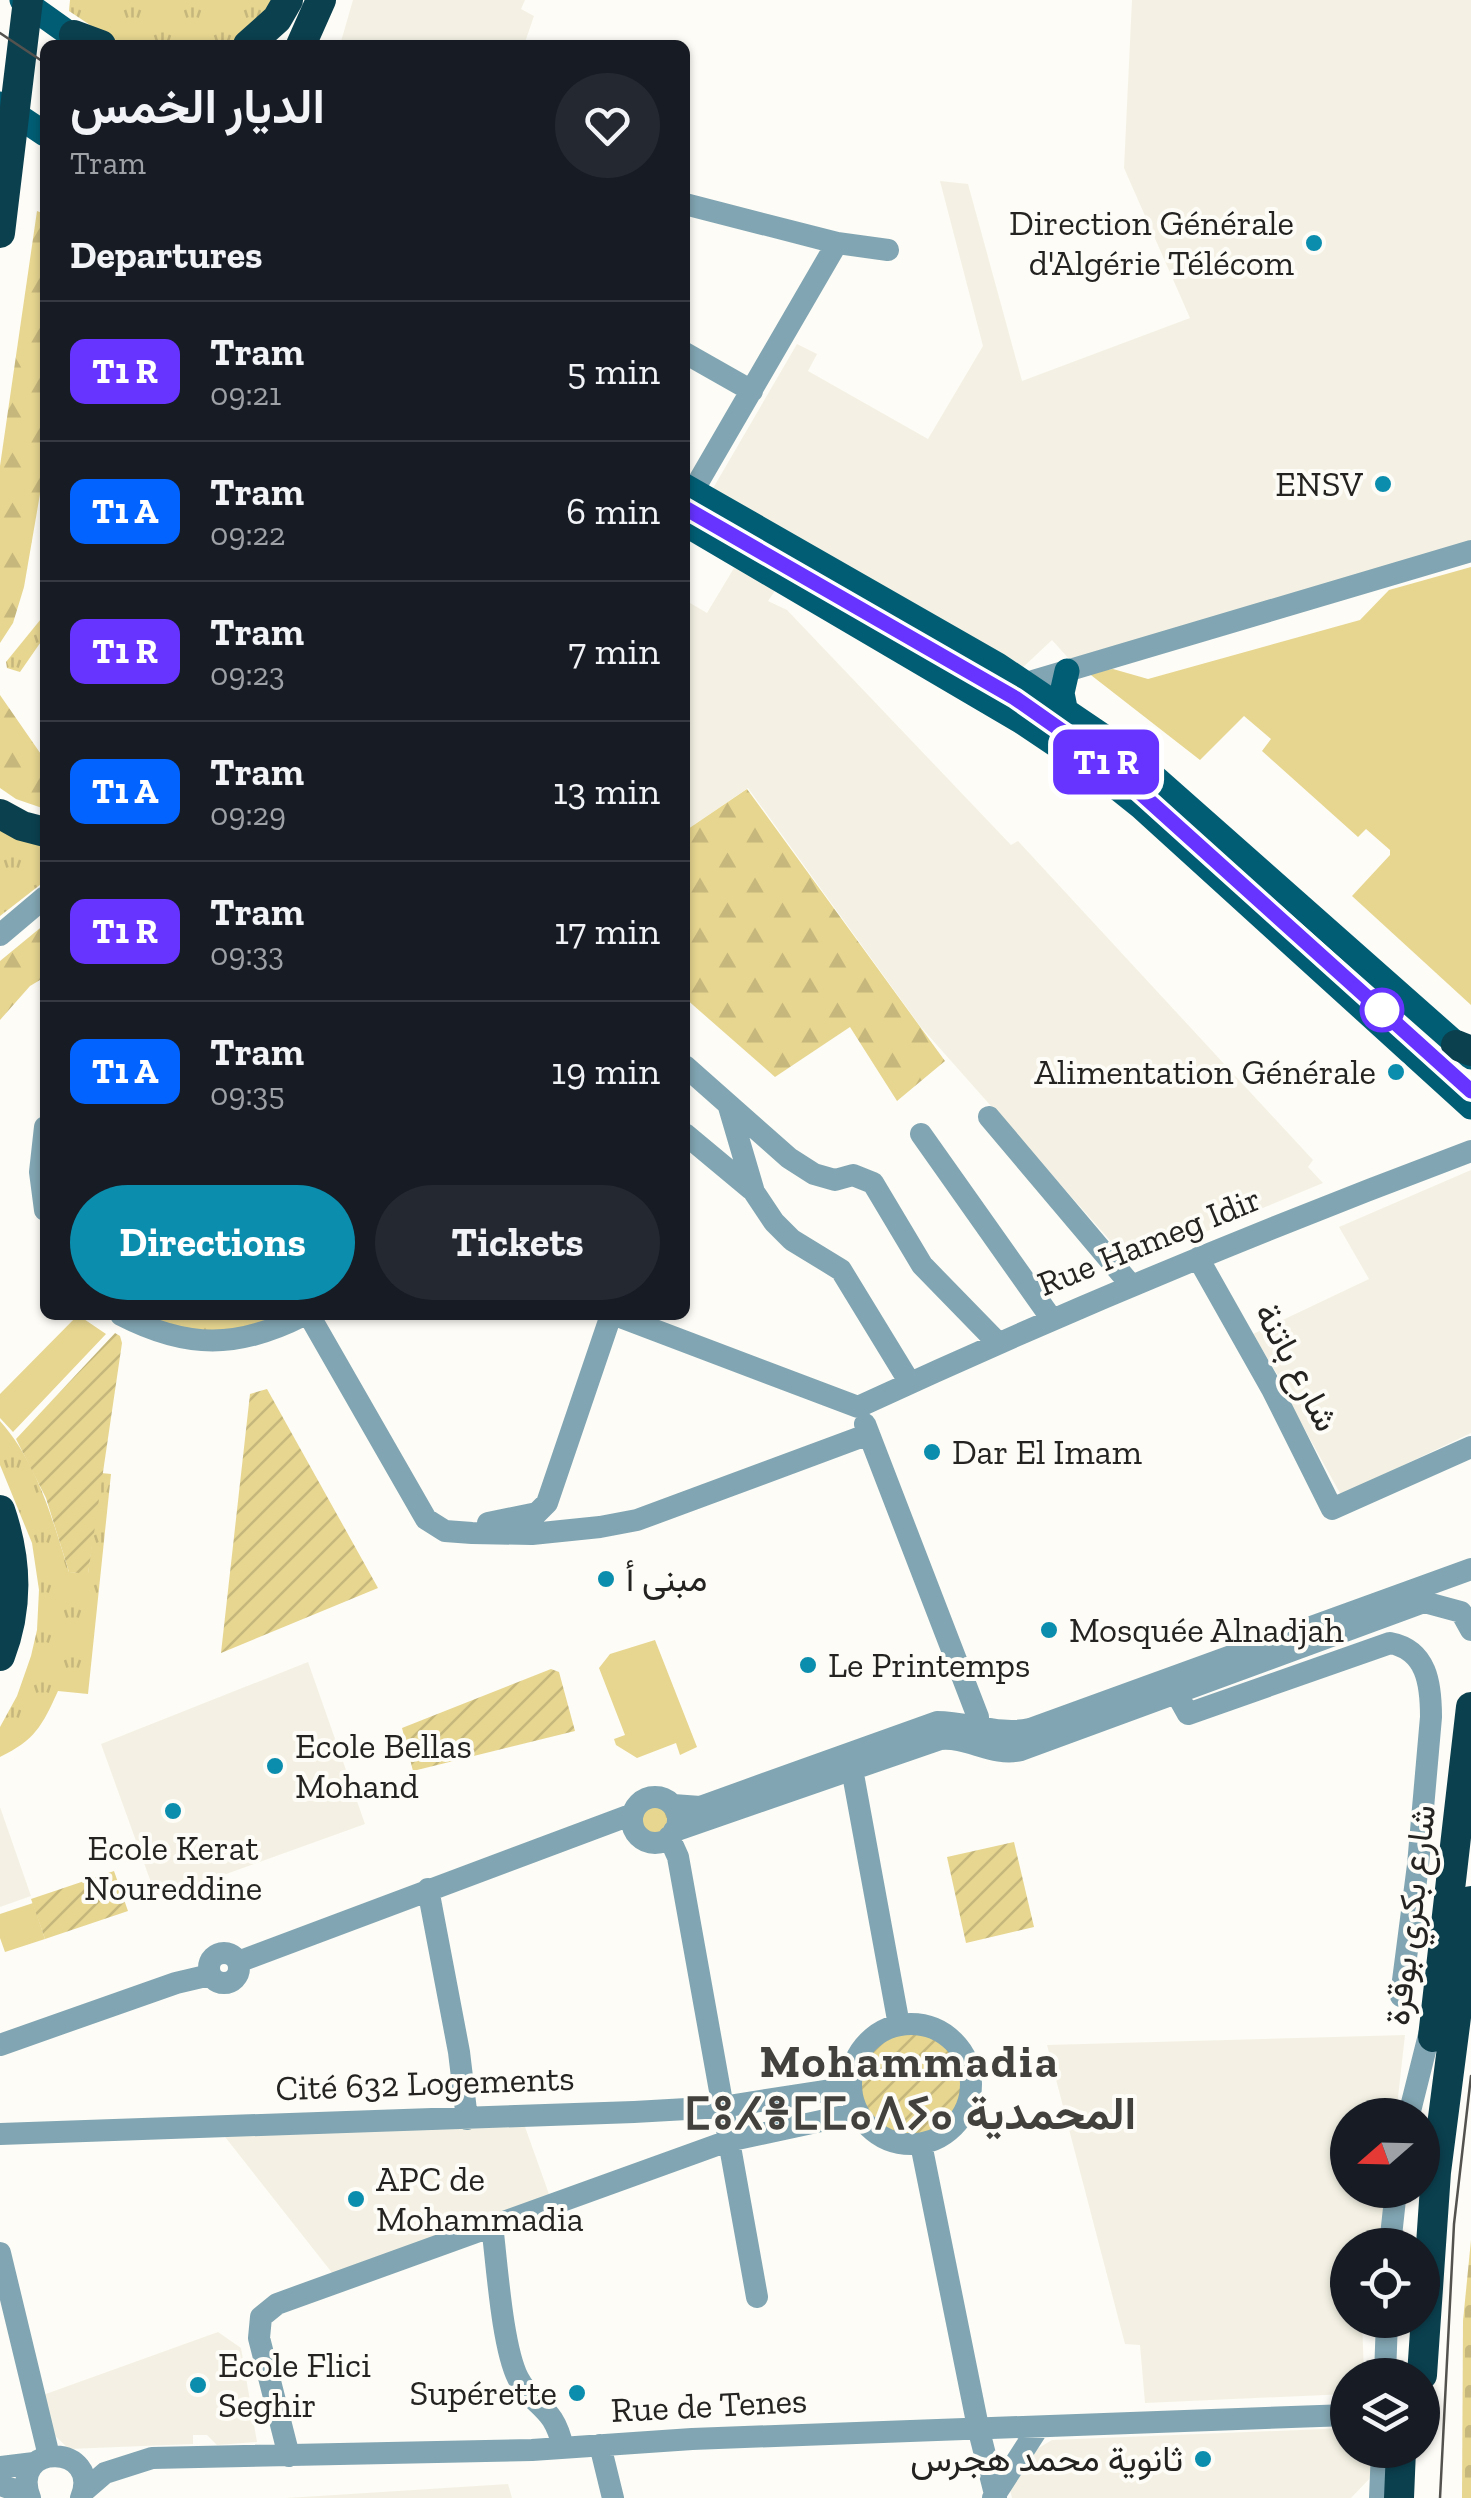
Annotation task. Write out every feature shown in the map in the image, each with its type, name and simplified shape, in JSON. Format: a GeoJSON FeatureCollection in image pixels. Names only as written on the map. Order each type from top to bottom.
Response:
{"type":"FeatureCollection","features":[{"type":"Feature","properties":{"kind":"highway"},"geometry":{"type":"LineString","coordinates":[[254,40],[277,19],[288,0]]}},
{"type":"Feature","properties":{"kind":"highway"},"geometry":{"type":"LineString","coordinates":[[304,40],[321,0]]}},
{"type":"Feature","properties":{"kind":"highway"},"geometry":{"type":"LineString","coordinates":[[0,233],[40,94]]}},
{"type":"Feature","properties":{"kind":"highway"},"geometry":{"type":"LineString","coordinates":[[0,814],[40,831]]}},
{"type":"Feature","properties":{"kind":"highway"},"geometry":{"type":"LineString","coordinates":[[0,1510],[11,1548],[14,1596],[10,1628],[1,1654],[0,1684]]}},
{"type":"Feature","properties":{"kind":"highway","name":"شارع بكري بوقرة"},"geometry":{"type":"LineString","coordinates":[[1426,2098],[1471,1707]]}},
{"type":"Feature","properties":{"kind":"highway","name":"شارع بكري بوقرة"},"geometry":{"type":"LineString","coordinates":[[1423,2358],[1436,2172],[1471,1901]]}},
{"type":"Feature","properties":{"kind":"highway"},"geometry":{"type":"LineString","coordinates":[[1399,2498],[1400,2468]]}},
{"type":"Feature","properties":{"kind":"highway"},"geometry":{"type":"LineString","coordinates":[[1418,2498],[1419,2468]]}},
{"type":"Feature","properties":{"kind":"main road"},"geometry":{"type":"LineString","coordinates":[[0,104],[40,131]]}},
{"type":"Feature","properties":{"kind":"main road"},"geometry":{"type":"LineString","coordinates":[[690,490],[1065,708],[1166,784],[1466,1051]]}},
{"type":"Feature","properties":{"kind":"main road"},"geometry":{"type":"LineString","coordinates":[[690,527],[1022,722],[1101,775],[1471,1108]]}},
{"type":"Feature","properties":{"kind":"main road"},"geometry":{"type":"LineString","coordinates":[[1065,708],[1062,693],[1067,671]]}},
{"type":"Feature","properties":{"kind":"street"},"geometry":{"type":"LineString","coordinates":[[690,205],[837,243],[888,250]]}},
{"type":"Feature","properties":{"kind":"street"},"geometry":{"type":"LineString","coordinates":[[690,487],[752,391],[837,243]]}},
{"type":"Feature","properties":{"kind":"street"},"geometry":{"type":"LineString","coordinates":[[690,356],[752,391]]}},
{"type":"Feature","properties":{"kind":"street"},"geometry":{"type":"LineString","coordinates":[[1026,683],[1471,551]]}},
{"type":"Feature","properties":{"kind":"street"},"geometry":{"type":"LineString","coordinates":[[0,935],[40,901]]}},
{"type":"Feature","properties":{"kind":"street"},"geometry":{"type":"LineString","coordinates":[[690,1071],[789,1158],[814,1174],[835,1180],[853,1175],[873,1183],[922,1265],[997,1342]]}},
{"type":"Feature","properties":{"kind":"street"},"geometry":{"type":"LineString","coordinates":[[729,1107],[754,1192]]}},
{"type":"Feature","properties":{"kind":"street"},"geometry":{"type":"LineString","coordinates":[[989,1118],[1131,1285]]}},
{"type":"Feature","properties":{"kind":"street"},"geometry":{"type":"LineString","coordinates":[[921,1134],[1051,1318]]}},
{"type":"Feature","properties":{"kind":"street"},"geometry":{"type":"LineString","coordinates":[[690,1138],[754,1192],[792,1240],[841,1270],[910,1383]]}},
{"type":"Feature","properties":{"kind":"street","name":"Rue Hameg Idir"},"geometry":{"type":"LineString","coordinates":[[858,1407],[1051,1318],[1471,1152]]}},
{"type":"Feature","properties":{"kind":"street","name":"شارع باتنة"},"geometry":{"type":"LineString","coordinates":[[1198,1258],[1272,1389],[1332,1509],[1471,1447]]}},
{"type":"Feature","properties":{"kind":"street"},"geometry":{"type":"LineString","coordinates":[[131,1320],[152,1331],[192,1341],[246,1338],[272,1332],[297,1320]]}},
{"type":"Feature","properties":{"kind":"street"},"geometry":{"type":"LineString","coordinates":[[310,1320],[426,1519],[445,1531],[532,1534],[637,1520],[869,1434]]}},
{"type":"Feature","properties":{"kind":"street"},"geometry":{"type":"LineString","coordinates":[[445,1531],[524,1517],[537,1513],[547,1503],[611,1320]]}},
{"type":"Feature","properties":{"kind":"street"},"geometry":{"type":"LineString","coordinates":[[626,1320],[858,1407],[978,1717],[976,1735]]}},
{"type":"Feature","properties":{"kind":"street"},"geometry":{"type":"LineString","coordinates":[[1171,1685],[1471,1569]]}},
{"type":"Feature","properties":{"kind":"street"},"geometry":{"type":"LineString","coordinates":[[850,1761],[700,1808],[673,1805],[654,1797],[640,1802],[633,1814],[634,1828],[642,1839],[656,1842],[850,1761],[937,1722],[976,1735],[1014,1732],[1424,1602],[1461,1612],[1471,1630]]}},
{"type":"Feature","properties":{"kind":"street"},"geometry":{"type":"LineString","coordinates":[[1171,1685],[1188,1714],[1390,1644],[1414,1653],[1425,1669],[1431,1692],[1431,1716],[1402,1996]]}},
{"type":"Feature","properties":{"kind":"street"},"geometry":{"type":"LineString","coordinates":[[850,1761],[899,2024]]}},
{"type":"Feature","properties":{"kind":"street"},"geometry":{"type":"LineString","coordinates":[[673,1805],[678,1818],[672,1834],[757,2297]]}},
{"type":"Feature","properties":{"kind":"street"},"geometry":{"type":"LineString","coordinates":[[0,2045],[176,1983],[210,1975],[217,1982],[230,1982],[238,1976],[238,1962],[633,1814]]}},
{"type":"Feature","properties":{"kind":"street"},"geometry":{"type":"LineString","coordinates":[[428,1890],[459,2052],[466,2119]]}},
{"type":"Feature","properties":{"kind":"street"},"geometry":{"type":"LineString","coordinates":[[1413,2098],[1438,2000]]}},
{"type":"Feature","properties":{"kind":"street"},"geometry":{"type":"LineString","coordinates":[[899,2024],[936,2029],[952,2040],[964,2055],[970,2073],[966,2111],[955,2127],[940,2138],[921,2144],[887,2140],[872,2132],[858,2112],[850,2087],[852,2070],[869,2040],[899,2024]]}},
{"type":"Feature","properties":{"kind":"street","name":"Cité 632 Logements"},"geometry":{"type":"LineString","coordinates":[[0,2134],[722,2107],[850,2087]]}},
{"type":"Feature","properties":{"kind":"street"},"geometry":{"type":"LineString","coordinates":[[289,2456],[259,2338],[262,2317],[277,2304],[728,2141],[858,2112]]}},
{"type":"Feature","properties":{"kind":"street"},"geometry":{"type":"LineString","coordinates":[[921,2144],[995,2496]]}},
{"type":"Feature","properties":{"kind":"street"},"geometry":{"type":"LineString","coordinates":[[492,2225],[514,2370],[528,2394],[554,2419],[563,2448]]}},
{"type":"Feature","properties":{"kind":"street"},"geometry":{"type":"LineString","coordinates":[[0,2253],[51,2459]]}},
{"type":"Feature","properties":{"kind":"street","name":"Rue de Tenes"},"geometry":{"type":"LineString","coordinates":[[82,2495],[105,2473],[152,2458],[563,2448],[978,2427],[1330,2416]]}},
{"type":"Feature","properties":{"kind":"street"},"geometry":{"type":"LineString","coordinates":[[995,2496],[1038,2428]]}},
{"type":"Feature","properties":{"kind":"street"},"geometry":{"type":"LineString","coordinates":[[600,2445],[613,2498]]}},
{"type":"Feature","properties":{"kind":"street"},"geometry":{"type":"LineString","coordinates":[[0,2467],[51,2459],[152,2458]]}},
{"type":"Feature","properties":{"kind":"street"},"geometry":{"type":"LineString","coordinates":[[0,2485],[28,2496],[28,2472],[51,2459],[81,2470],[82,2495]]}},
{"type":"Feature","properties":{"kind":"street"},"geometry":{"type":"LineString","coordinates":[[1380,2498],[1381,2468]]}},
{"type":"Feature","properties":{"kind":"shaded area"},"geometry":{"type":"Polygon","coordinates":[[[353,0],[525,0],[521,9],[534,16],[526,40],[341,40],[353,0]]]}},
{"type":"Feature","properties":{"kind":"shaded area"},"geometry":{"type":"Polygon","coordinates":[[[1132,0],[1471,0],[1471,541],[1070,660],[1052,640],[1020,670],[712,490],[797,344],[817,354],[808,371],[928,439],[983,346],[940,181],[968,184],[1022,381],[1190,318],[1124,168],[1132,0]]]}},
{"type":"Feature","properties":{"kind":"shaded area"},"geometry":{"type":"Polygon","coordinates":[[[734,568],[779,585],[768,601],[787,610],[1011,845],[1018,841],[1313,1160],[1308,1167],[1323,1183],[1130,1263],[920,1026],[748,788],[690,828],[690,603],[707,613],[734,568]]]}},
{"type":"Feature","properties":{"kind":"shaded area"},"geometry":{"type":"Polygon","coordinates":[[[1471,1170],[1471,1433],[1341,1495],[1289,1401],[1293,1392],[1287,1380],[1280,1379],[1253,1334],[1369,1279],[1339,1227],[1471,1170]]]}},
{"type":"Feature","properties":{"kind":"shaded area","name":"Ecole Bellas Mohand"},"geometry":{"type":"Polygon","coordinates":[[[308,1662],[365,1824],[157,1899],[101,1744],[308,1662]]]}},
{"type":"Feature","properties":{"kind":"shaded area"},"geometry":{"type":"Polygon","coordinates":[[[0,1807],[31,1896],[0,1907],[0,1807]]]}},
{"type":"Feature","properties":{"kind":"shaded area"},"geometry":{"type":"Polygon","coordinates":[[[1405,2035],[1398,2098],[1330,2098],[1330,2208],[1386,2208],[1385,2228],[1330,2228],[1330,2338],[1363,2338],[1363,2358],[1330,2358],[1330,2395],[1145,2403],[1140,2345],[1125,2344],[1047,2045],[1405,2035]]]}},
{"type":"Feature","properties":{"kind":"shaded area"},"geometry":{"type":"Polygon","coordinates":[[[524,2124],[550,2197],[333,2274],[222,2133],[524,2124]]]}},
{"type":"Feature","properties":{"kind":"shaded area"},"geometry":{"type":"Polygon","coordinates":[[[218,2332],[241,2348],[257,2442],[217,2445],[207,2435],[193,2435],[193,2444],[69,2449],[51,2432],[43,2395],[218,2332]]]}},
{"type":"Feature","properties":{"kind":"shaded area","name":"ثانوية محمد هجرس"},"geometry":{"type":"Polygon","coordinates":[[[1330,2429],[1330,2468],[1374,2468],[1373,2475],[1351,2498],[1012,2498],[1010,2490],[1037,2449],[1052,2440],[1330,2429]]]}},
{"type":"Feature","properties":{"kind":"shaded area"},"geometry":{"type":"Polygon","coordinates":[[[508,2484],[512,2498],[285,2498],[319,2496],[508,2484]]]}},
{"type":"Feature","properties":{"kind":"green space"},"geometry":{"type":"Polygon","coordinates":[[[70,0],[281,0],[242,40],[114,40],[69,11],[70,0]]]}},
{"type":"Feature","properties":{"kind":"green space"},"geometry":{"type":"Polygon","coordinates":[[[37,211],[40,494],[24,587],[13,623],[0,643],[0,466],[37,211]]]}},
{"type":"Feature","properties":{"kind":"green space"},"geometry":{"type":"Polygon","coordinates":[[[1471,567],[1471,1005],[1352,896],[1390,855],[1390,850],[1366,829],[1358,837],[1262,751],[1271,739],[1244,716],[1200,760],[1087,672],[1113,669],[1148,679],[1360,620],[1389,590],[1471,567]]]}},
{"type":"Feature","properties":{"kind":"green space"},"geometry":{"type":"Polygon","coordinates":[[[40,620],[40,643],[20,672],[7,668],[6,662],[40,620]]]}},
{"type":"Feature","properties":{"kind":"green space"},"geometry":{"type":"Polygon","coordinates":[[[0,695],[40,753],[40,807],[0,788],[0,695]]]}},
{"type":"Feature","properties":{"kind":"green space"},"geometry":{"type":"Polygon","coordinates":[[[747,789],[945,1061],[897,1101],[850,1027],[775,1077],[690,1002],[690,828],[747,789]]]}},
{"type":"Feature","properties":{"kind":"green space"},"geometry":{"type":"Polygon","coordinates":[[[0,825],[40,838],[40,885],[0,916],[0,825]]]}},
{"type":"Feature","properties":{"kind":"green space"},"geometry":{"type":"Polygon","coordinates":[[[40,928],[40,980],[0,1020],[0,961],[40,928]]]}},
{"type":"Feature","properties":{"kind":"green space"},"geometry":{"type":"Polygon","coordinates":[[[73,1320],[85,1320],[106,1334],[13,1432],[0,1418],[0,1394],[73,1320]]]}},
{"type":"Feature","properties":{"kind":"green space"},"geometry":{"type":"Polygon","coordinates":[[[157,1320],[272,1320],[215,1331],[157,1320]]]}},
{"type":"Feature","properties":{"kind":"green space"},"geometry":{"type":"Polygon","coordinates":[[[115,1333],[122,1343],[88,1574],[69,1572],[46,1498],[16,1439],[115,1333]]]}},
{"type":"Feature","properties":{"kind":"green space"},"geometry":{"type":"Polygon","coordinates":[[[267,1389],[378,1588],[221,1653],[250,1394],[267,1389]]]}},
{"type":"Feature","properties":{"kind":"green space"},"geometry":{"type":"Polygon","coordinates":[[[0,1421],[34,1473],[69,1572],[88,1573],[101,1473],[111,1474],[88,1694],[58,1691],[36,1731],[0,1757],[0,1727],[17,1696],[31,1656],[39,1590],[32,1543],[0,1465],[0,1421]]]}},
{"type":"Feature","properties":{"kind":"green space"},"geometry":{"type":"Polygon","coordinates":[[[655,1640],[697,1747],[680,1755],[676,1743],[637,1758],[616,1745],[614,1739],[625,1735],[599,1668],[610,1654],[655,1640]]]}},
{"type":"Feature","properties":{"kind":"green space"},"geometry":{"type":"Polygon","coordinates":[[[551,1669],[559,1672],[575,1731],[413,1771],[402,1728],[551,1669]]]}},
{"type":"Feature","properties":{"kind":"green space"},"geometry":{"type":"Polygon","coordinates":[[[655,1804],[666,1809],[671,1820],[666,1831],[655,1836],[644,1831],[639,1820],[644,1809],[655,1804]]]}},
{"type":"Feature","properties":{"kind":"green space"},"geometry":{"type":"Polygon","coordinates":[[[1014,1842],[1034,1927],[966,1943],[947,1857],[1014,1842]]]}},
{"type":"Feature","properties":{"kind":"green space"},"geometry":{"type":"Polygon","coordinates":[[[114,1871],[128,1911],[45,1939],[31,1899],[114,1871]]]}},
{"type":"Feature","properties":{"kind":"green space"},"geometry":{"type":"Polygon","coordinates":[[[33,1903],[45,1939],[5,1952],[0,1938],[0,1914],[33,1903]]]}},
{"type":"Feature","properties":{"kind":"green space"},"geometry":{"type":"Polygon","coordinates":[[[910,2033],[930,2037],[947,2048],[958,2065],[962,2085],[958,2105],[947,2122],[930,2133],[910,2137],[890,2133],[873,2122],[862,2105],[858,2085],[862,2065],[873,2048],[890,2037],[910,2033]]]}},
{"type":"Feature","properties":{"kind":"green space"},"geometry":{"type":"Polygon","coordinates":[[[1471,2240],[1471,2498],[1462,2498],[1463,2321],[1471,2240]]]}},
{"type":"Feature","properties":{"kind":"tram line"},"geometry":{"type":"LineString","coordinates":[[0,33],[40,60]]}},
{"type":"Feature","properties":{"kind":"tram line"},"geometry":{"type":"LineString","coordinates":[[690,511],[1015,698],[1106,762],[1471,1091]]}},
{"type":"Feature","properties":{"kind":"tram line"},"geometry":{"type":"LineString","coordinates":[[690,511],[1015,698],[1106,762],[1471,1091]]}},
{"type":"Feature","properties":{"kind":"tram line"},"geometry":{"type":"LineString","coordinates":[[1440,2498],[1454,2224],[1471,2076]]}},
{"type":"Feature","properties":{"kind":"place","name":"Direction Générale d'Algérie Télécom"},"geometry":{"type":"Point","coordinates":[1314,243]}},
{"type":"Feature","properties":{"kind":"place","name":"ENSV"},"geometry":{"type":"Point","coordinates":[1383,484]}},
{"type":"Feature","properties":{"kind":"place","name":"Alimentation Générale"},"geometry":{"type":"Point","coordinates":[1396,1072]}},
{"type":"Feature","properties":{"kind":"place","name":"Dar El Imam"},"geometry":{"type":"Point","coordinates":[932,1452]}},
{"type":"Feature","properties":{"kind":"place","name":"مبنى أ"},"geometry":{"type":"Point","coordinates":[606,1579]}},
{"type":"Feature","properties":{"kind":"place","name":"Mosquée Alnadjah"},"geometry":{"type":"Point","coordinates":[1049,1630]}},
{"type":"Feature","properties":{"kind":"place","name":"Le Printemps"},"geometry":{"type":"Point","coordinates":[808,1665]}},
{"type":"Feature","properties":{"kind":"place","name":"Ecole Bellas Mohand"},"geometry":{"type":"Point","coordinates":[275,1766]}},
{"type":"Feature","properties":{"kind":"place","name":"Ecole Kerat Noureddine"},"geometry":{"type":"Point","coordinates":[173,1811]}},
{"type":"Feature","properties":{"kind":"place","name":"APC de Mohammadia"},"geometry":{"type":"Point","coordinates":[356,2199]}},
{"type":"Feature","properties":{"kind":"place","name":"Ecole Flici Seghir"},"geometry":{"type":"Point","coordinates":[198,2385]}},
{"type":"Feature","properties":{"kind":"place","name":"Supérette"},"geometry":{"type":"Point","coordinates":[577,2393]}},
{"type":"Feature","properties":{"kind":"place","name":"ثانوية محمد هجرس"},"geometry":{"type":"Point","coordinates":[1203,2459]}},
{"type":"Feature","properties":{"kind":"district","name":"Mohammadia ⵎⵓⵃⴻⵎⵎⴰⴷⵢⴰ المحمدية"},"geometry":{"type":"Point","coordinates":[910,2088]}}]}
